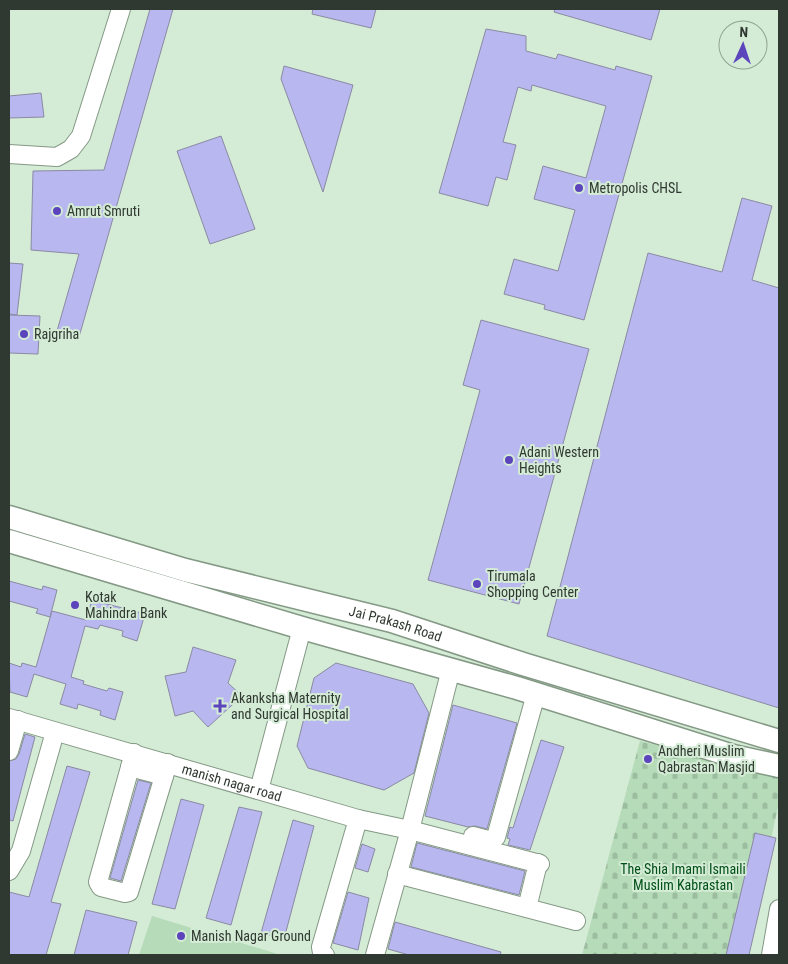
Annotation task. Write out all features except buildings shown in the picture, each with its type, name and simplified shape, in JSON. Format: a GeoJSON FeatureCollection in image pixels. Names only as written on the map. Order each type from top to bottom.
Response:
{"type":"FeatureCollection","features":[{"type":"Feature","properties":{"kind":"main road","name":"Jai Prakash Road"},"geometry":{"type":"LineString","coordinates":[[9,517],[185,570],[392,621],[523,664],[779,741]]}},
{"type":"Feature","properties":{"kind":"main road","name":"Jai Prakash Road"},"geometry":{"type":"LineString","coordinates":[[9,541],[302,628],[536,694],[724,753],[779,766]]}},
{"type":"Feature","properties":{"kind":"street"},"geometry":{"type":"LineString","coordinates":[[9,154],[58,157],[71,149],[81,136],[121,9]]}},
{"type":"Feature","properties":{"kind":"street","name":"manish nagar road"},"geometry":{"type":"LineString","coordinates":[[259,790],[302,628]]}},
{"type":"Feature","properties":{"kind":"street"},"geometry":{"type":"LineString","coordinates":[[375,955],[397,874],[415,829],[451,669]]}},
{"type":"Feature","properties":{"kind":"street"},"geometry":{"type":"LineString","coordinates":[[415,829],[494,840],[536,694]]}},
{"type":"Feature","properties":{"kind":"street"},"geometry":{"type":"LineString","coordinates":[[9,751],[13,719]]}},
{"type":"Feature","properties":{"kind":"street","name":"manish nagar road"},"geometry":{"type":"LineString","coordinates":[[13,719],[166,770],[259,790],[358,819],[415,829]]}},
{"type":"Feature","properties":{"kind":"street"},"geometry":{"type":"LineString","coordinates":[[9,871],[21,851],[55,732]]}},
{"type":"Feature","properties":{"kind":"street"},"geometry":{"type":"LineString","coordinates":[[132,760],[98,882],[101,887],[125,893],[130,892],[166,770]]}},
{"type":"Feature","properties":{"kind":"street"},"geometry":{"type":"LineString","coordinates":[[325,955],[320,947],[358,819]]}},
{"type":"Feature","properties":{"kind":"street"},"geometry":{"type":"LineString","coordinates":[[415,829],[468,848],[538,865],[527,908]]}},
{"type":"Feature","properties":{"kind":"street"},"geometry":{"type":"LineString","coordinates":[[397,874],[576,921]]}},
{"type":"Feature","properties":{"kind":"street"},"geometry":{"type":"LineString","coordinates":[[771,955],[779,909]]}},
{"type":"Feature","properties":{"kind":"green space","name":"The Shia Imami Ismaili Muslim Kabrastan"},"geometry":{"type":"Polygon","coordinates":[[[640,741],[779,777],[779,802],[746,955],[582,955],[640,741]]]}},
{"type":"Feature","properties":{"kind":"green space","name":"Manish Nagar Ground"},"geometry":{"type":"Polygon","coordinates":[[[152,916],[281,955],[139,955],[152,916]]]}},
{"type":"Feature","properties":{"kind":"place","name":"Metropolis CHSL"},"geometry":{"type":"Point","coordinates":[579,188]}},
{"type":"Feature","properties":{"kind":"place","name":"Amrut Smruti"},"geometry":{"type":"Point","coordinates":[57,211]}},
{"type":"Feature","properties":{"kind":"place","name":"Rajgriha"},"geometry":{"type":"Point","coordinates":[24,334]}},
{"type":"Feature","properties":{"kind":"place","name":"Adani Western Heights"},"geometry":{"type":"Point","coordinates":[509,460]}},
{"type":"Feature","properties":{"kind":"place","name":"Tirumala Shopping Center"},"geometry":{"type":"Point","coordinates":[477,584]}},
{"type":"Feature","properties":{"kind":"place","name":"Kotak Mahindra Bank"},"geometry":{"type":"Point","coordinates":[75,605]}},
{"type":"Feature","properties":{"kind":"place","name":"Akanksha Maternity and Surgical Hospital"},"geometry":{"type":"Point","coordinates":[220,706]}},
{"type":"Feature","properties":{"kind":"place","name":"Andheri Muslim Qabrastan Masjid"},"geometry":{"type":"Point","coordinates":[648,759]}},
{"type":"Feature","properties":{"kind":"place","name":"Manish Nagar Ground"},"geometry":{"type":"Point","coordinates":[181,936]}}]}
